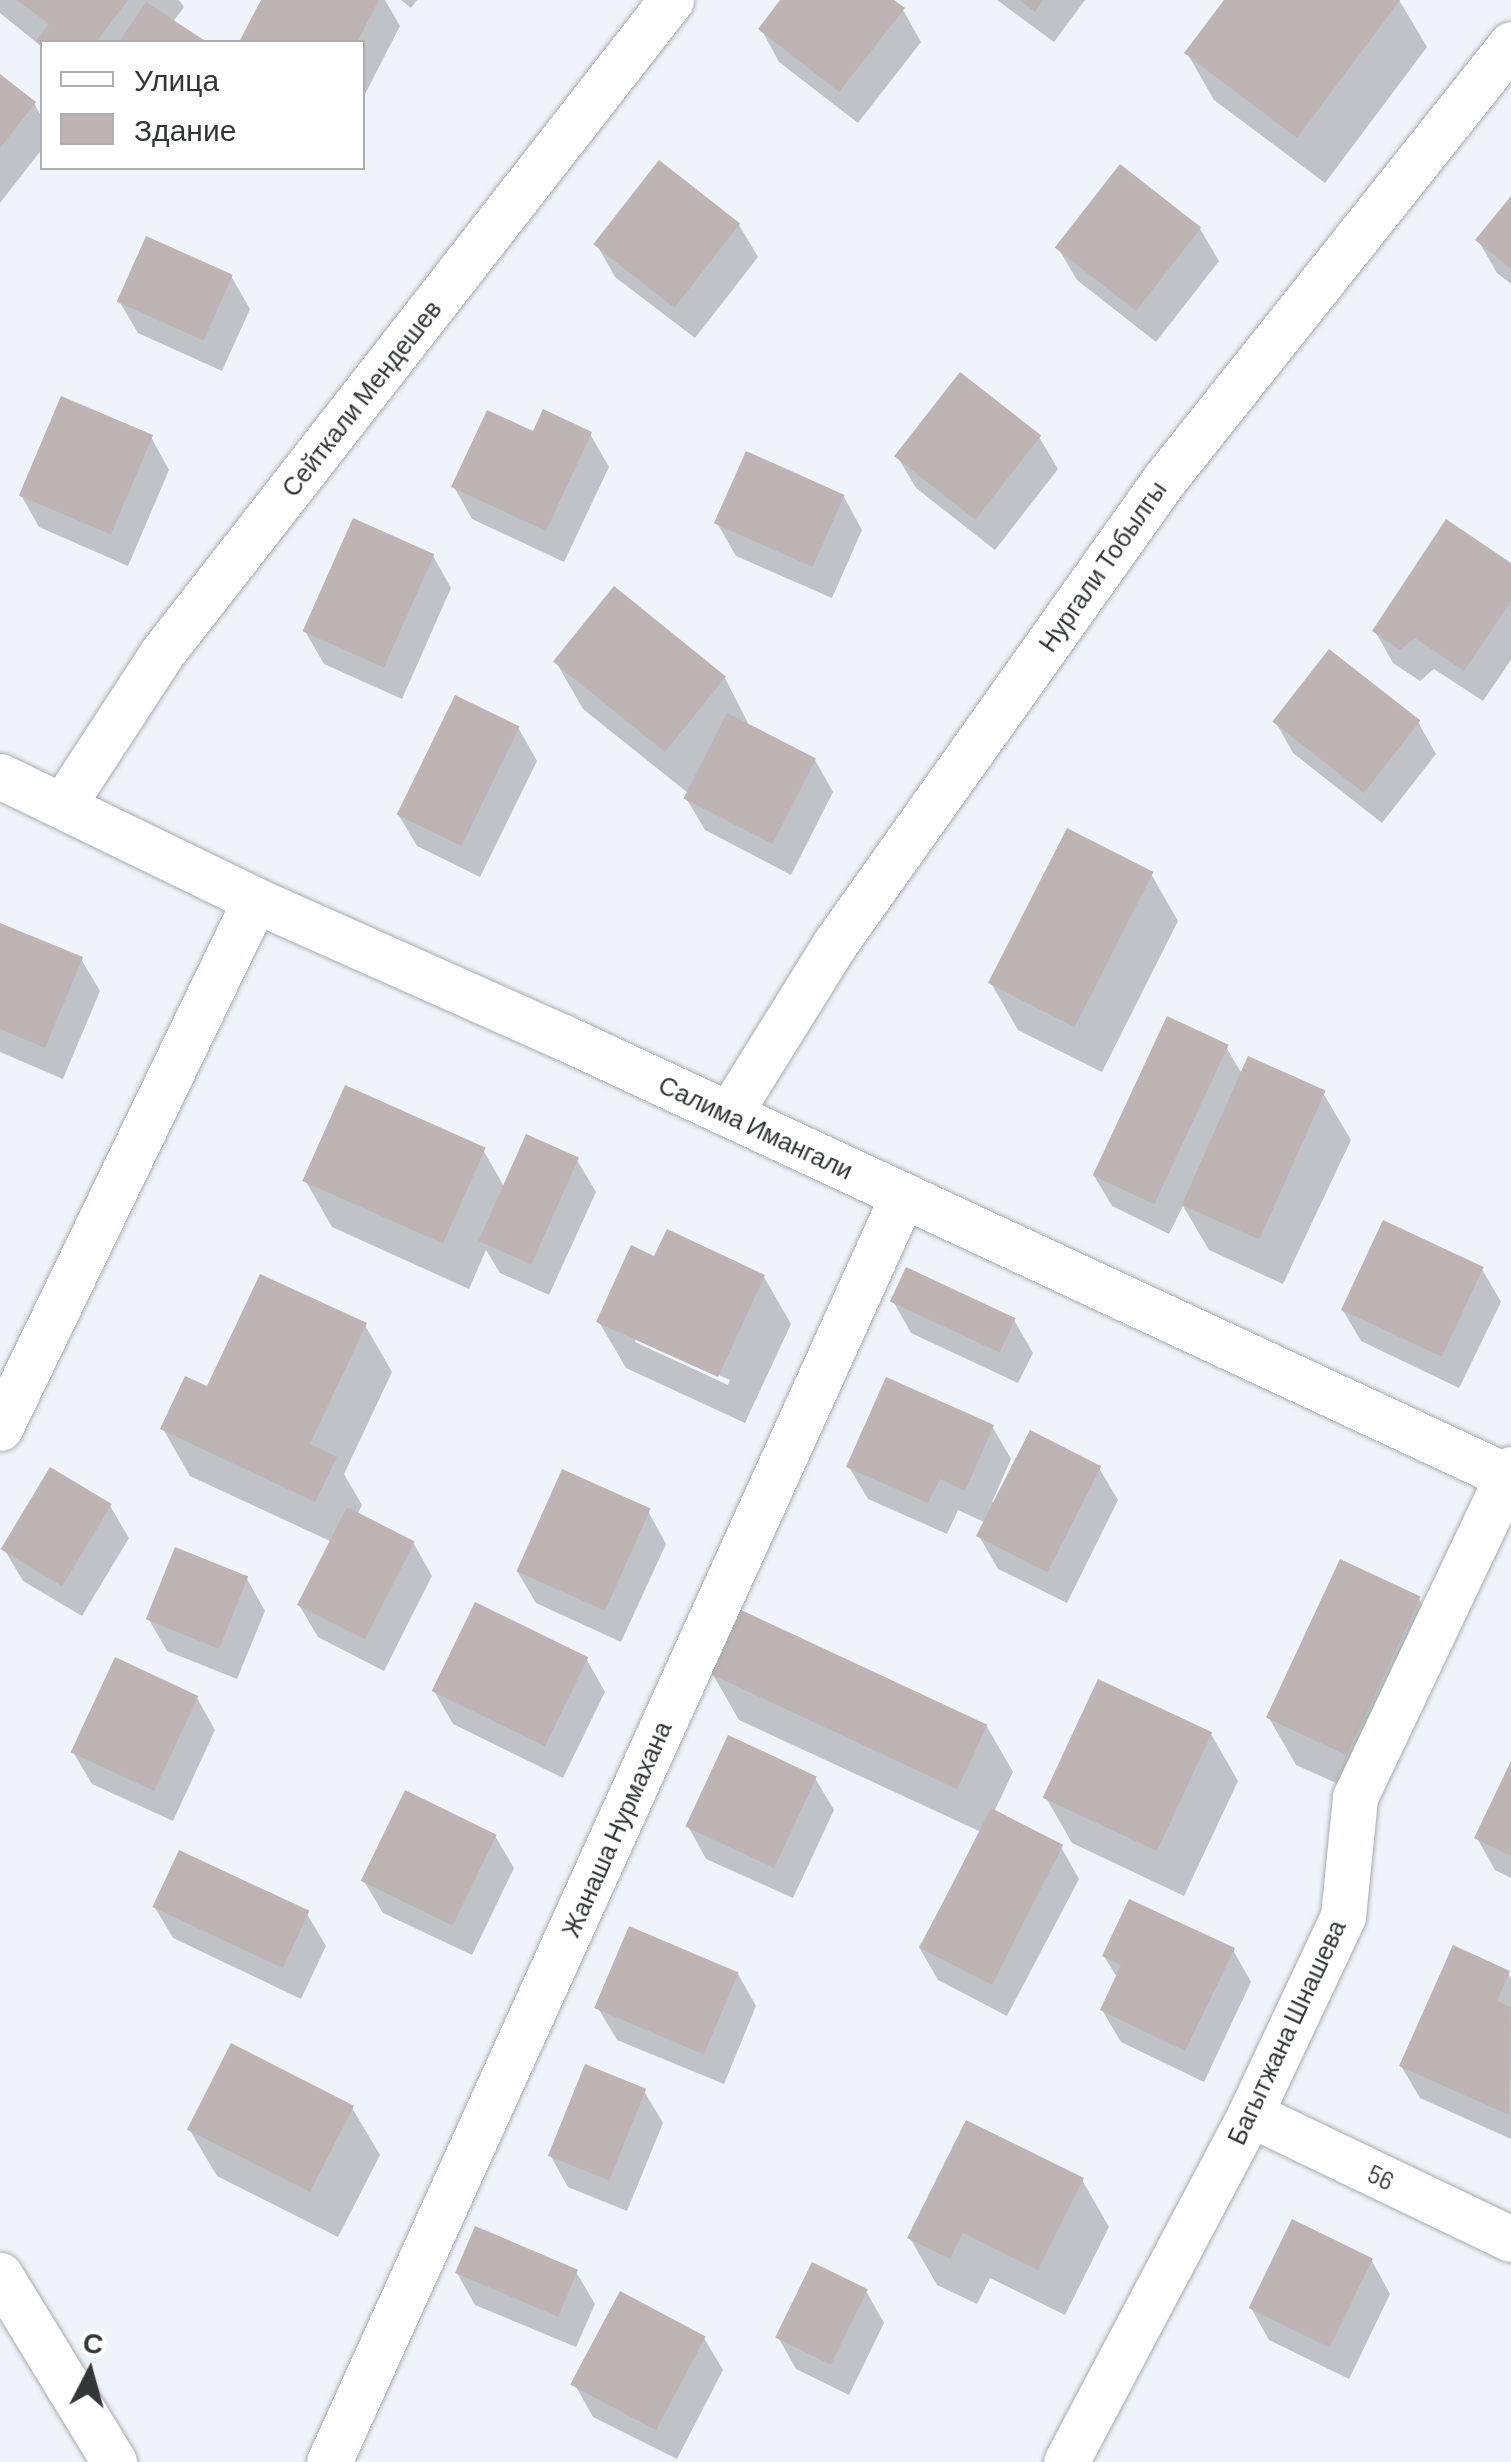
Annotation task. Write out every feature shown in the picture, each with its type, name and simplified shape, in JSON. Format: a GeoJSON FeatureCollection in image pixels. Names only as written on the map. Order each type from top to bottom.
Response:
{"type":"FeatureCollection","features":[{"type":"Feature","properties":{"kind":"street","name":"Сейткали Мендешев"},"geometry":{"type":"LineString","coordinates":[[63,805],[162,653],[671,0]]}},
{"type":"Feature","properties":{"kind":"street","name":"Нургали Тобылгы"},"geometry":{"type":"LineString","coordinates":[[729,1114],[834,945],[1164,480],[1511,44]]}},
{"type":"Feature","properties":{"kind":"street","name":"Салима Имангали"},"geometry":{"type":"LineString","coordinates":[[0,776],[255,900],[1510,1475]]}},
{"type":"Feature","properties":{"kind":"street"},"geometry":{"type":"LineString","coordinates":[[0,1428],[255,900]]}},
{"type":"Feature","properties":{"kind":"street","name":"Жанаша Нурмахана"},"geometry":{"type":"LineString","coordinates":[[329,2462],[903,1196]]}},
{"type":"Feature","properties":{"kind":"street","name":"Багытжана Шнашева"},"geometry":{"type":"LineString","coordinates":[[1066,2462],[1250,2114],[1343,1916],[1355,1797],[1510,1475]]}},
{"type":"Feature","properties":{"kind":"street","name":"56"},"geometry":{"type":"LineString","coordinates":[[1250,2114],[1511,2240]]}},
{"type":"Feature","properties":{"kind":"street"},"geometry":{"type":"LineString","coordinates":[[0,2274],[114,2462]]}},
{"type":"Feature","properties":{"kind":"building"},"geometry":{"type":"Polygon","coordinates":[[[17,0],[128,0],[98,40],[40,40],[40,44],[36,41],[49,24],[17,0]]]}},
{"type":"Feature","properties":{"kind":"building"},"geometry":{"type":"Polygon","coordinates":[[[261,0],[379,0],[358,40],[240,40],[261,0]]]}},
{"type":"Feature","properties":{"kind":"building"},"geometry":{"type":"Polygon","coordinates":[[[780,0],[894,0],[905,8],[839,92],[758,29],[780,0]]]}},
{"type":"Feature","properties":{"kind":"building"},"geometry":{"type":"Polygon","coordinates":[[[1019,0],[1043,0],[1035,12],[1019,0]]]}},
{"type":"Feature","properties":{"kind":"building"},"geometry":{"type":"Polygon","coordinates":[[[1224,0],[1400,0],[1297,138],[1184,53],[1224,0]]]}},
{"type":"Feature","properties":{"kind":"building"},"geometry":{"type":"Polygon","coordinates":[[[146,2],[204,40],[120,40],[146,2]]]}},
{"type":"Feature","properties":{"kind":"building"},"geometry":{"type":"Polygon","coordinates":[[[0,74],[36,102],[0,148],[0,74]]]}},
{"type":"Feature","properties":{"kind":"building"},"geometry":{"type":"Polygon","coordinates":[[[659,160],[740,223],[674,308],[593,244],[659,160]]]}},
{"type":"Feature","properties":{"kind":"building"},"geometry":{"type":"Polygon","coordinates":[[[1120,164],[1201,227],[1136,311],[1055,248],[1120,164]]]}},
{"type":"Feature","properties":{"kind":"building"},"geometry":{"type":"Polygon","coordinates":[[[1511,196],[1511,269],[1475,240],[1511,196]]]}},
{"type":"Feature","properties":{"kind":"building"},"geometry":{"type":"Polygon","coordinates":[[[146,236],[233,275],[204,340],[117,302],[146,236]]]}},
{"type":"Feature","properties":{"kind":"building"},"geometry":{"type":"Polygon","coordinates":[[[960,372],[1041,435],[975,520],[894,456],[960,372]]]}},
{"type":"Feature","properties":{"kind":"building"},"geometry":{"type":"Polygon","coordinates":[[[61,396],[153,435],[111,534],[19,495],[61,396]]]}},
{"type":"Feature","properties":{"kind":"building"},"geometry":{"type":"Polygon","coordinates":[[[543,409],[592,432],[546,531],[451,487],[487,410],[533,431],[543,409]]]}},
{"type":"Feature","properties":{"kind":"building"},"geometry":{"type":"Polygon","coordinates":[[[746,451],[845,495],[813,567],[714,523],[746,451]]]}},
{"type":"Feature","properties":{"kind":"building"},"geometry":{"type":"Polygon","coordinates":[[[353,518],[434,554],[384,667],[303,631],[353,518]]]}},
{"type":"Feature","properties":{"kind":"building"},"geometry":{"type":"Polygon","coordinates":[[[1446,519],[1511,563],[1511,601],[1464,671],[1415,638],[1400,650],[1372,631],[1446,519]]]}},
{"type":"Feature","properties":{"kind":"building"},"geometry":{"type":"Polygon","coordinates":[[[614,586],[726,677],[665,752],[553,661],[614,586]]]}},
{"type":"Feature","properties":{"kind":"building"},"geometry":{"type":"Polygon","coordinates":[[[1329,649],[1420,720],[1364,793],[1272,721],[1329,649]]]}},
{"type":"Feature","properties":{"kind":"building"},"geometry":{"type":"Polygon","coordinates":[[[455,695],[520,727],[461,846],[397,815],[455,695]]]}},
{"type":"Feature","properties":{"kind":"building"},"geometry":{"type":"Polygon","coordinates":[[[727,713],[816,758],[773,844],[683,799],[727,713]]]}},
{"type":"Feature","properties":{"kind":"building"},"geometry":{"type":"Polygon","coordinates":[[[1067,828],[1153,872],[1074,1027],[988,983],[1067,828]]]}},
{"type":"Feature","properties":{"kind":"building"},"geometry":{"type":"Polygon","coordinates":[[[0,923],[83,957],[45,1048],[0,1029],[0,923]]]}},
{"type":"Feature","properties":{"kind":"building"},"geometry":{"type":"Polygon","coordinates":[[[1167,1016],[1229,1045],[1154,1204],[1093,1176],[1167,1016]]]}},
{"type":"Feature","properties":{"kind":"building"},"geometry":{"type":"Polygon","coordinates":[[[1248,1056],[1326,1091],[1259,1239],[1182,1205],[1248,1056]]]}},
{"type":"Feature","properties":{"kind":"building"},"geometry":{"type":"Polygon","coordinates":[[[345,1085],[486,1148],[443,1244],[302,1181],[345,1085]]]}},
{"type":"Feature","properties":{"kind":"building"},"geometry":{"type":"Polygon","coordinates":[[[526,1134],[579,1158],[531,1264],[478,1241],[526,1134]]]}},
{"type":"Feature","properties":{"kind":"building"},"geometry":{"type":"Polygon","coordinates":[[[1383,1220],[1484,1267],[1442,1357],[1341,1310],[1383,1220]]]}},
{"type":"Feature","properties":{"kind":"building"},"geometry":{"type":"Polygon","coordinates":[[[667,1229],[765,1275],[718,1377],[596,1322],[631,1245],[654,1256],[667,1229]]]}},
{"type":"Feature","properties":{"kind":"building"},"geometry":{"type":"Polygon","coordinates":[[[906,1267],[1016,1318],[1000,1353],[890,1301],[906,1267]]]}},
{"type":"Feature","properties":{"kind":"building"},"geometry":{"type":"Polygon","coordinates":[[[260,1274],[367,1323],[310,1444],[337,1457],[315,1502],[160,1429],[185,1376],[207,1386],[260,1274]]]}},
{"type":"Feature","properties":{"kind":"building"},"geometry":{"type":"Polygon","coordinates":[[[886,1377],[994,1425],[965,1491],[940,1479],[928,1503],[846,1467],[886,1377]]]}},
{"type":"Feature","properties":{"kind":"building"},"geometry":{"type":"Polygon","coordinates":[[[1030,1430],[1101,1466],[1047,1572],[976,1536],[1030,1430]]]}},
{"type":"Feature","properties":{"kind":"building"},"geometry":{"type":"Polygon","coordinates":[[[50,1467],[112,1504],[62,1586],[1,1549],[50,1467]]]}},
{"type":"Feature","properties":{"kind":"building"},"geometry":{"type":"Polygon","coordinates":[[[562,1469],[651,1508],[605,1611],[516,1571],[562,1469]]]}},
{"type":"Feature","properties":{"kind":"building"},"geometry":{"type":"Polygon","coordinates":[[[347,1507],[415,1542],[365,1640],[297,1605],[347,1507]]]}},
{"type":"Feature","properties":{"kind":"building"},"geometry":{"type":"Polygon","coordinates":[[[175,1547],[248,1577],[219,1649],[146,1619],[175,1547]]]}},
{"type":"Feature","properties":{"kind":"building"},"geometry":{"type":"Polygon","coordinates":[[[1340,1559],[1421,1597],[1347,1755],[1266,1718],[1340,1559]]]}},
{"type":"Feature","properties":{"kind":"building"},"geometry":{"type":"Polygon","coordinates":[[[475,1602],[588,1657],[545,1746],[432,1691],[475,1602]]]}},
{"type":"Feature","properties":{"kind":"building"},"geometry":{"type":"Polygon","coordinates":[[[739,1609],[987,1725],[957,1789],[709,1673],[739,1609]]]}},
{"type":"Feature","properties":{"kind":"building"},"geometry":{"type":"Polygon","coordinates":[[[115,1657],[198,1696],[154,1791],[71,1752],[115,1657]]]}},
{"type":"Feature","properties":{"kind":"building"},"geometry":{"type":"Polygon","coordinates":[[[1098,1679],[1212,1732],[1157,1851],[1043,1798],[1098,1679]]]}},
{"type":"Feature","properties":{"kind":"building"},"geometry":{"type":"Polygon","coordinates":[[[728,1735],[817,1776],[774,1868],[685,1827],[728,1735]]]}},
{"type":"Feature","properties":{"kind":"building"},"geometry":{"type":"Polygon","coordinates":[[[1511,1761],[1511,1856],[1474,1838],[1511,1761]]]}},
{"type":"Feature","properties":{"kind":"building"},"geometry":{"type":"Polygon","coordinates":[[[405,1790],[497,1835],[452,1925],[361,1881],[405,1790]]]}},
{"type":"Feature","properties":{"kind":"building"},"geometry":{"type":"Polygon","coordinates":[[[991,1808],[1063,1845],[992,1985],[920,1948],[991,1808]]]}},
{"type":"Feature","properties":{"kind":"building"},"geometry":{"type":"Polygon","coordinates":[[[179,1850],[310,1911],[283,1968],[152,1907],[179,1850]]]}},
{"type":"Feature","properties":{"kind":"building"},"geometry":{"type":"Polygon","coordinates":[[[1129,1899],[1235,1948],[1185,2051],[1100,2010],[1121,1965],[1102,1956],[1129,1899]]]}},
{"type":"Feature","properties":{"kind":"building"},"geometry":{"type":"Polygon","coordinates":[[[629,1926],[739,1972],[704,2054],[594,2008],[629,1926]]]}},
{"type":"Feature","properties":{"kind":"building"},"geometry":{"type":"Polygon","coordinates":[[[1453,1945],[1510,1971],[1497,2001],[1511,2007],[1509,2115],[1399,2066],[1453,1945]]]}},
{"type":"Feature","properties":{"kind":"building"},"geometry":{"type":"Polygon","coordinates":[[[231,2043],[354,2106],[310,2192],[187,2129],[231,2043]]]}},
{"type":"Feature","properties":{"kind":"building"},"geometry":{"type":"Polygon","coordinates":[[[585,2064],[646,2089],[609,2181],[548,2156],[585,2064]]]}},
{"type":"Feature","properties":{"kind":"building"},"geometry":{"type":"Polygon","coordinates":[[[966,2120],[1084,2178],[1038,2270],[963,2233],[950,2259],[907,2238],[966,2120]]]}},
{"type":"Feature","properties":{"kind":"building"},"geometry":{"type":"Polygon","coordinates":[[[1292,2219],[1373,2258],[1329,2347],[1249,2308],[1292,2219]]]}},
{"type":"Feature","properties":{"kind":"building"},"geometry":{"type":"Polygon","coordinates":[[[475,2226],[578,2270],[558,2317],[455,2273],[475,2226]]]}},
{"type":"Feature","properties":{"kind":"building"},"geometry":{"type":"Polygon","coordinates":[[[812,2262],[868,2289],[831,2365],[775,2337],[812,2262]]]}},
{"type":"Feature","properties":{"kind":"building"},"geometry":{"type":"Polygon","coordinates":[[[620,2291],[706,2337],[656,2430],[570,2385],[620,2291]]]}}]}
